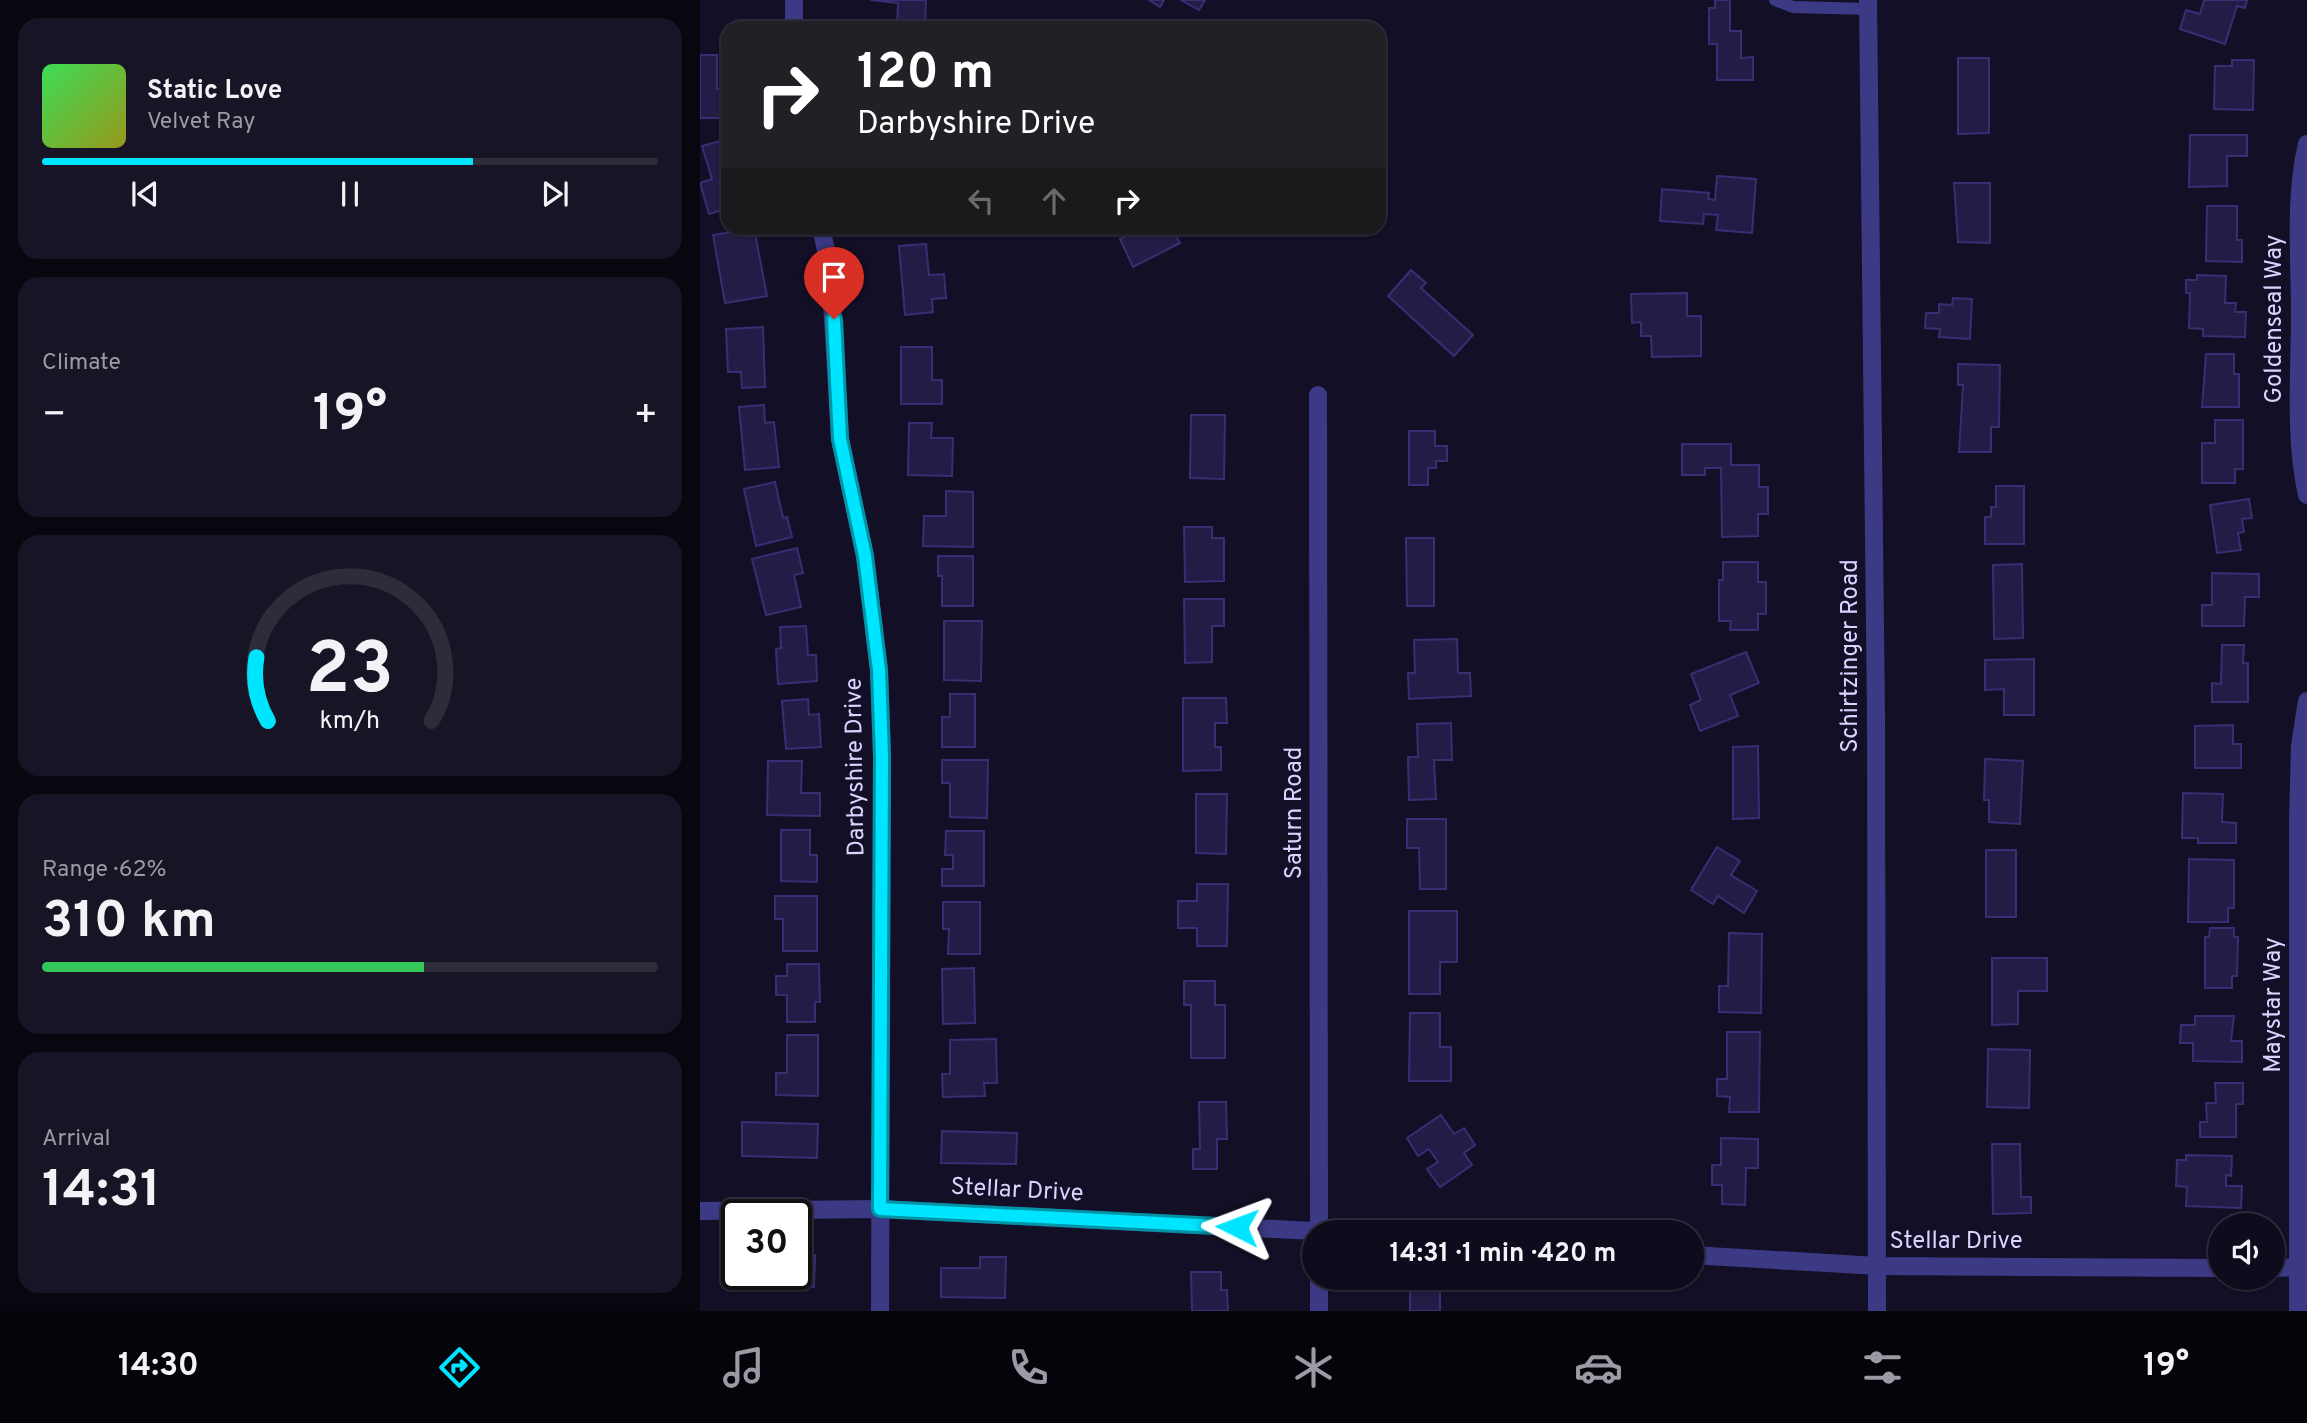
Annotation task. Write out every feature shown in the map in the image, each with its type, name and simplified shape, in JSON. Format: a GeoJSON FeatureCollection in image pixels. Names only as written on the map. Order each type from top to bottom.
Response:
{"type":"FeatureCollection","features":[{"type":"Feature","properties":{"kind":"street"},"geometry":{"type":"LineString","coordinates":[[794,0],[794,21]]}},
{"type":"Feature","properties":{"kind":"street","name":"Schirtzinger Road"},"geometry":{"type":"LineString","coordinates":[[1868,5],[1877,776],[1877,1311]]}},
{"type":"Feature","properties":{"kind":"street","name":"Goldenseal Way"},"geometry":{"type":"LineString","coordinates":[[2307,144],[2300,194],[2303,332],[2300,432],[2307,495]]}},
{"type":"Feature","properties":{"kind":"street","name":"Darbyshire Drive"},"geometry":{"type":"LineString","coordinates":[[823,235],[830,268],[840,439],[865,556],[879,670],[882,756],[880,1311]]}},
{"type":"Feature","properties":{"kind":"street","name":"Saturn Road"},"geometry":{"type":"LineString","coordinates":[[1318,395],[1319,1220]]}},
{"type":"Feature","properties":{"kind":"street","name":"Maystar Way"},"geometry":{"type":"LineString","coordinates":[[2298,1311],[2303,1268],[2303,902],[2300,747],[2307,701]]}},
{"type":"Feature","properties":{"kind":"street","name":"Stellar Drive"},"geometry":{"type":"LineString","coordinates":[[700,1211],[880,1209],[1302,1231]]}},
{"type":"Feature","properties":{"kind":"street","name":"Stellar Drive"},"geometry":{"type":"LineString","coordinates":[[1704,1256],[1877,1266],[2208,1268]]}},
{"type":"Feature","properties":{"kind":"street"},"geometry":{"type":"LineString","coordinates":[[2285,1268],[2303,1268]]}},
{"type":"Feature","properties":{"kind":"street"},"geometry":{"type":"LineString","coordinates":[[1319,1290],[1319,1311]]}},
{"type":"Feature","properties":{"kind":"lane"},"geometry":{"type":"LineString","coordinates":[[1775,0],[1793,7],[1868,5]]}},
{"type":"Feature","properties":{"kind":"building"},"geometry":{"type":"Polygon","coordinates":[[[870,0],[926,0],[925,21],[897,21],[898,3],[870,0]]]}},
{"type":"Feature","properties":{"kind":"building"},"geometry":{"type":"Polygon","coordinates":[[[1149,0],[1164,0],[1160,7],[1149,0]]]}},
{"type":"Feature","properties":{"kind":"building"},"geometry":{"type":"Polygon","coordinates":[[[1181,0],[1205,0],[1199,10],[1181,0]]]}},
{"type":"Feature","properties":{"kind":"building"},"geometry":{"type":"Polygon","coordinates":[[[1715,0],[1730,0],[1730,31],[1741,31],[1741,58],[1753,57],[1753,80],[1717,80],[1717,44],[1709,44],[1709,8],[1715,8],[1715,0]]]}},
{"type":"Feature","properties":{"kind":"building"},"geometry":{"type":"Polygon","coordinates":[[[2204,0],[2247,0],[2245,8],[2237,6],[2225,44],[2180,29],[2186,10],[2200,14],[2204,0]]]}},
{"type":"Feature","properties":{"kind":"building"},"geometry":{"type":"Polygon","coordinates":[[[700,55],[717,55],[717,89],[721,89],[721,118],[700,118],[700,55]]]}},
{"type":"Feature","properties":{"kind":"building"},"geometry":{"type":"Polygon","coordinates":[[[1958,58],[1989,58],[1989,133],[1958,134],[1958,58]]]}},
{"type":"Feature","properties":{"kind":"building"},"geometry":{"type":"Polygon","coordinates":[[[2232,60],[2254,60],[2253,110],[2214,109],[2215,66],[2232,66],[2232,60]]]}},
{"type":"Feature","properties":{"kind":"building"},"geometry":{"type":"Polygon","coordinates":[[[2190,135],[2247,135],[2247,156],[2227,156],[2227,186],[2189,187],[2190,135]]]}},
{"type":"Feature","properties":{"kind":"building"},"geometry":{"type":"Polygon","coordinates":[[[721,141],[721,210],[709,214],[700,183],[712,179],[702,146],[721,141]]]}},
{"type":"Feature","properties":{"kind":"building"},"geometry":{"type":"Polygon","coordinates":[[[1717,176],[1756,179],[1752,233],[1716,230],[1718,215],[1704,214],[1703,224],[1660,221],[1662,189],[1709,193],[1708,199],[1715,200],[1717,176]]]}},
{"type":"Feature","properties":{"kind":"building"},"geometry":{"type":"Polygon","coordinates":[[[1954,183],[1990,183],[1990,243],[1958,242],[1954,183]]]}},
{"type":"Feature","properties":{"kind":"building"},"geometry":{"type":"Polygon","coordinates":[[[2207,206],[2237,206],[2237,240],[2242,240],[2242,262],[2206,261],[2207,206]]]}},
{"type":"Feature","properties":{"kind":"building"},"geometry":{"type":"Polygon","coordinates":[[[713,235],[755,235],[767,296],[725,303],[713,235]]]}},
{"type":"Feature","properties":{"kind":"building"},"geometry":{"type":"Polygon","coordinates":[[[1128,235],[1176,235],[1180,243],[1133,267],[1120,239],[1128,235]]]}},
{"type":"Feature","properties":{"kind":"building"},"geometry":{"type":"Polygon","coordinates":[[[926,244],[929,275],[944,274],[946,298],[932,299],[933,312],[905,315],[899,246],[926,244]]]}},
{"type":"Feature","properties":{"kind":"building"},"geometry":{"type":"Polygon","coordinates":[[[1411,270],[1426,283],[1421,288],[1473,335],[1454,356],[1388,296],[1411,270]]]}},
{"type":"Feature","properties":{"kind":"building"},"geometry":{"type":"Polygon","coordinates":[[[2197,275],[2226,276],[2225,303],[2236,303],[2235,312],[2246,312],[2245,337],[2203,336],[2203,329],[2189,328],[2190,293],[2186,293],[2186,280],[2197,280],[2197,275]]]}},
{"type":"Feature","properties":{"kind":"building"},"geometry":{"type":"Polygon","coordinates":[[[1687,293],[1687,316],[1701,316],[1701,356],[1652,357],[1651,336],[1641,336],[1641,322],[1632,323],[1631,294],[1687,293]]]}},
{"type":"Feature","properties":{"kind":"building"},"geometry":{"type":"Polygon","coordinates":[[[1953,298],[1972,299],[1970,339],[1939,337],[1940,329],[1925,328],[1926,313],[1939,313],[1939,304],[1952,305],[1953,298]]]}},
{"type":"Feature","properties":{"kind":"building"},"geometry":{"type":"Polygon","coordinates":[[[763,327],[765,387],[742,388],[741,372],[728,372],[726,329],[763,327]]]}},
{"type":"Feature","properties":{"kind":"building"},"geometry":{"type":"Polygon","coordinates":[[[901,347],[932,347],[932,380],[942,380],[942,404],[901,404],[901,347]]]}},
{"type":"Feature","properties":{"kind":"building"},"geometry":{"type":"Polygon","coordinates":[[[2206,354],[2234,354],[2234,374],[2239,374],[2239,407],[2202,407],[2206,354]]]}},
{"type":"Feature","properties":{"kind":"building"},"geometry":{"type":"Polygon","coordinates":[[[1958,364],[2000,365],[1999,427],[1991,427],[1991,452],[1959,452],[1963,385],[1958,385],[1958,364]]]}},
{"type":"Feature","properties":{"kind":"building"},"geometry":{"type":"Polygon","coordinates":[[[764,405],[765,423],[774,422],[779,467],[745,470],[739,407],[764,405]]]}},
{"type":"Feature","properties":{"kind":"building"},"geometry":{"type":"Polygon","coordinates":[[[1191,415],[1225,415],[1224,479],[1190,478],[1191,415]]]}},
{"type":"Feature","properties":{"kind":"building"},"geometry":{"type":"Polygon","coordinates":[[[2215,420],[2243,420],[2243,469],[2235,469],[2235,483],[2202,483],[2202,443],[2215,443],[2215,420]]]}},
{"type":"Feature","properties":{"kind":"building"},"geometry":{"type":"Polygon","coordinates":[[[909,423],[932,423],[931,438],[953,438],[952,476],[908,475],[909,423]]]}},
{"type":"Feature","properties":{"kind":"building"},"geometry":{"type":"Polygon","coordinates":[[[1409,431],[1435,431],[1435,446],[1447,446],[1447,461],[1436,461],[1436,468],[1428,468],[1428,485],[1409,485],[1409,431]]]}},
{"type":"Feature","properties":{"kind":"building"},"geometry":{"type":"Polygon","coordinates":[[[1682,444],[1731,444],[1731,465],[1759,465],[1759,487],[1768,487],[1768,514],[1758,514],[1758,536],[1722,537],[1721,468],[1705,468],[1705,475],[1682,475],[1682,444]]]}},
{"type":"Feature","properties":{"kind":"building"},"geometry":{"type":"Polygon","coordinates":[[[775,482],[783,518],[787,517],[792,537],[756,546],[744,489],[775,482]]]}},
{"type":"Feature","properties":{"kind":"building"},"geometry":{"type":"Polygon","coordinates":[[[1996,486],[2024,486],[2024,544],[1985,544],[1985,517],[1991,517],[1991,507],[1996,507],[1996,486]]]}},
{"type":"Feature","properties":{"kind":"building"},"geometry":{"type":"Polygon","coordinates":[[[946,491],[973,492],[973,547],[923,546],[924,516],[946,516],[946,491]]]}},
{"type":"Feature","properties":{"kind":"building"},"geometry":{"type":"Polygon","coordinates":[[[2249,499],[2252,518],[2242,519],[2244,532],[2238,533],[2241,550],[2217,553],[2210,505],[2249,499]]]}},
{"type":"Feature","properties":{"kind":"building"},"geometry":{"type":"Polygon","coordinates":[[[1184,527],[1212,527],[1212,538],[1224,538],[1224,581],[1185,582],[1184,527]]]}},
{"type":"Feature","properties":{"kind":"building"},"geometry":{"type":"Polygon","coordinates":[[[1406,538],[1434,538],[1434,606],[1407,606],[1406,538]]]}},
{"type":"Feature","properties":{"kind":"building"},"geometry":{"type":"Polygon","coordinates":[[[797,548],[803,573],[794,575],[801,607],[766,615],[752,559],[797,548]]]}},
{"type":"Feature","properties":{"kind":"building"},"geometry":{"type":"Polygon","coordinates":[[[938,556],[973,556],[973,606],[942,606],[942,576],[938,576],[938,556]]]}},
{"type":"Feature","properties":{"kind":"building"},"geometry":{"type":"Polygon","coordinates":[[[1723,562],[1758,562],[1758,582],[1766,582],[1766,614],[1758,614],[1758,630],[1730,630],[1731,621],[1719,621],[1719,580],[1723,580],[1723,562]]]}},
{"type":"Feature","properties":{"kind":"building"},"geometry":{"type":"Polygon","coordinates":[[[2022,564],[2023,638],[1994,639],[1993,565],[2022,564]]]}},
{"type":"Feature","properties":{"kind":"building"},"geometry":{"type":"Polygon","coordinates":[[[2212,573],[2259,574],[2259,597],[2245,597],[2244,626],[2202,626],[2202,605],[2212,605],[2212,573]]]}},
{"type":"Feature","properties":{"kind":"building"},"geometry":{"type":"Polygon","coordinates":[[[1184,599],[1224,599],[1224,626],[1212,626],[1212,662],[1185,663],[1184,599]]]}},
{"type":"Feature","properties":{"kind":"building"},"geometry":{"type":"Polygon","coordinates":[[[944,621],[982,621],[981,681],[944,680],[944,621]]]}},
{"type":"Feature","properties":{"kind":"building"},"geometry":{"type":"Polygon","coordinates":[[[806,626],[808,655],[816,655],[817,681],[778,684],[776,649],[781,648],[780,627],[806,626]]]}},
{"type":"Feature","properties":{"kind":"building"},"geometry":{"type":"Polygon","coordinates":[[[1457,639],[1458,673],[1470,673],[1471,696],[1409,699],[1408,673],[1415,673],[1414,640],[1457,639]]]}},
{"type":"Feature","properties":{"kind":"building"},"geometry":{"type":"Polygon","coordinates":[[[2222,645],[2244,645],[2243,663],[2248,663],[2248,702],[2212,702],[2212,683],[2221,684],[2222,645]]]}},
{"type":"Feature","properties":{"kind":"building"},"geometry":{"type":"Polygon","coordinates":[[[1746,652],[1759,683],[1730,695],[1738,716],[1700,731],[1690,705],[1701,700],[1691,674],[1746,652]]]}},
{"type":"Feature","properties":{"kind":"building"},"geometry":{"type":"Polygon","coordinates":[[[2034,659],[2034,715],[2004,715],[2004,689],[1985,690],[1985,660],[2034,659]]]}},
{"type":"Feature","properties":{"kind":"building"},"geometry":{"type":"Polygon","coordinates":[[[950,694],[975,694],[975,747],[942,747],[942,717],[950,717],[950,694]]]}},
{"type":"Feature","properties":{"kind":"building"},"geometry":{"type":"Polygon","coordinates":[[[1183,698],[1226,698],[1227,723],[1215,723],[1215,747],[1221,747],[1221,770],[1183,771],[1183,698]]]}},
{"type":"Feature","properties":{"kind":"building"},"geometry":{"type":"Polygon","coordinates":[[[808,699],[809,715],[819,714],[821,747],[786,749],[782,701],[808,699]]]}},
{"type":"Feature","properties":{"kind":"building"},"geometry":{"type":"Polygon","coordinates":[[[1451,723],[1452,760],[1434,760],[1436,799],[1409,800],[1408,757],[1418,757],[1417,724],[1451,723]]]}},
{"type":"Feature","properties":{"kind":"building"},"geometry":{"type":"Polygon","coordinates":[[[2233,725],[2233,744],[2241,744],[2241,768],[2195,768],[2195,726],[2233,725]]]}},
{"type":"Feature","properties":{"kind":"building"},"geometry":{"type":"Polygon","coordinates":[[[1758,746],[1759,818],[1733,819],[1733,747],[1758,746]]]}},
{"type":"Feature","properties":{"kind":"building"},"geometry":{"type":"Polygon","coordinates":[[[1985,759],[2023,761],[2020,824],[1989,822],[1989,800],[1984,800],[1985,759]]]}},
{"type":"Feature","properties":{"kind":"building"},"geometry":{"type":"Polygon","coordinates":[[[942,760],[988,760],[987,818],[950,817],[950,783],[942,783],[942,760]]]}},
{"type":"Feature","properties":{"kind":"building"},"geometry":{"type":"Polygon","coordinates":[[[768,761],[802,761],[801,793],[820,793],[820,816],[767,815],[768,761]]]}},
{"type":"Feature","properties":{"kind":"building"},"geometry":{"type":"Polygon","coordinates":[[[2183,793],[2223,794],[2222,822],[2236,823],[2236,843],[2198,843],[2198,838],[2182,838],[2183,793]]]}},
{"type":"Feature","properties":{"kind":"building"},"geometry":{"type":"Polygon","coordinates":[[[1196,794],[1227,794],[1226,854],[1196,853],[1196,794]]]}},
{"type":"Feature","properties":{"kind":"building"},"geometry":{"type":"Polygon","coordinates":[[[1407,819],[1446,819],[1446,889],[1420,889],[1419,848],[1407,848],[1407,819]]]}},
{"type":"Feature","properties":{"kind":"building"},"geometry":{"type":"Polygon","coordinates":[[[781,830],[810,830],[810,855],[817,855],[817,882],[781,881],[781,830]]]}},
{"type":"Feature","properties":{"kind":"building"},"geometry":{"type":"Polygon","coordinates":[[[946,831],[984,831],[984,886],[942,886],[942,869],[953,869],[953,855],[945,855],[946,831]]]}},
{"type":"Feature","properties":{"kind":"building"},"geometry":{"type":"Polygon","coordinates":[[[1717,847],[1740,861],[1731,875],[1757,891],[1744,913],[1718,896],[1713,904],[1691,890],[1717,847]]]}},
{"type":"Feature","properties":{"kind":"building"},"geometry":{"type":"Polygon","coordinates":[[[1986,850],[2016,850],[2016,917],[1986,917],[1986,850]]]}},
{"type":"Feature","properties":{"kind":"building"},"geometry":{"type":"Polygon","coordinates":[[[2189,859],[2234,860],[2234,908],[2228,908],[2228,922],[2188,922],[2189,859]]]}},
{"type":"Feature","properties":{"kind":"building"},"geometry":{"type":"Polygon","coordinates":[[[1197,884],[1228,884],[1227,946],[1197,946],[1197,928],[1178,928],[1178,901],[1197,901],[1197,884]]]}},
{"type":"Feature","properties":{"kind":"building"},"geometry":{"type":"Polygon","coordinates":[[[775,896],[817,896],[817,951],[783,951],[783,919],[775,919],[775,896]]]}},
{"type":"Feature","properties":{"kind":"building"},"geometry":{"type":"Polygon","coordinates":[[[943,902],[980,902],[980,954],[948,954],[949,929],[943,929],[943,902]]]}},
{"type":"Feature","properties":{"kind":"building"},"geometry":{"type":"Polygon","coordinates":[[[1409,911],[1457,911],[1457,962],[1440,962],[1440,994],[1409,994],[1409,911]]]}},
{"type":"Feature","properties":{"kind":"building"},"geometry":{"type":"Polygon","coordinates":[[[2210,928],[2234,928],[2234,937],[2238,937],[2237,976],[2232,976],[2232,988],[2205,988],[2205,937],[2209,937],[2210,928]]]}},
{"type":"Feature","properties":{"kind":"building"},"geometry":{"type":"Polygon","coordinates":[[[1729,933],[1762,934],[1761,1013],[1719,1012],[1719,986],[1728,986],[1729,933]]]}},
{"type":"Feature","properties":{"kind":"building"},"geometry":{"type":"Polygon","coordinates":[[[1992,958],[2047,958],[2047,991],[2018,991],[2018,1024],[1992,1025],[1992,958]]]}},
{"type":"Feature","properties":{"kind":"building"},"geometry":{"type":"Polygon","coordinates":[[[787,964],[819,964],[820,1002],[815,1002],[815,1022],[787,1022],[787,995],[776,995],[776,976],[787,976],[787,964]]]}},
{"type":"Feature","properties":{"kind":"building"},"geometry":{"type":"Polygon","coordinates":[[[974,968],[975,1023],[943,1024],[942,969],[974,968]]]}},
{"type":"Feature","properties":{"kind":"building"},"geometry":{"type":"Polygon","coordinates":[[[1184,981],[1215,981],[1215,1005],[1225,1005],[1225,1058],[1191,1058],[1191,1005],[1184,1005],[1184,981]]]}},
{"type":"Feature","properties":{"kind":"building"},"geometry":{"type":"Polygon","coordinates":[[[1410,1013],[1440,1013],[1440,1047],[1451,1047],[1451,1081],[1409,1081],[1410,1013]]]}},
{"type":"Feature","properties":{"kind":"building"},"geometry":{"type":"Polygon","coordinates":[[[2195,1016],[2234,1016],[2231,1041],[2242,1041],[2242,1062],[2193,1061],[2193,1043],[2180,1043],[2181,1025],[2195,1025],[2195,1016]]]}},
{"type":"Feature","properties":{"kind":"building"},"geometry":{"type":"Polygon","coordinates":[[[1727,1032],[1760,1032],[1759,1112],[1729,1112],[1730,1097],[1717,1096],[1717,1079],[1727,1079],[1727,1032]]]}},
{"type":"Feature","properties":{"kind":"building"},"geometry":{"type":"Polygon","coordinates":[[[787,1035],[818,1035],[818,1096],[776,1095],[776,1073],[787,1073],[787,1035]]]}},
{"type":"Feature","properties":{"kind":"building"},"geometry":{"type":"Polygon","coordinates":[[[996,1039],[997,1083],[984,1083],[985,1096],[943,1097],[942,1074],[950,1074],[950,1040],[996,1039]]]}},
{"type":"Feature","properties":{"kind":"building"},"geometry":{"type":"Polygon","coordinates":[[[1988,1049],[2030,1050],[2029,1108],[1987,1107],[1988,1049]]]}},
{"type":"Feature","properties":{"kind":"building"},"geometry":{"type":"Polygon","coordinates":[[[2215,1083],[2243,1083],[2243,1104],[2236,1104],[2236,1137],[2200,1137],[2200,1122],[2207,1122],[2206,1103],[2216,1103],[2215,1083]]]}},
{"type":"Feature","properties":{"kind":"building"},"geometry":{"type":"Polygon","coordinates":[[[1199,1102],[1226,1102],[1227,1139],[1217,1139],[1217,1169],[1193,1169],[1193,1149],[1200,1149],[1199,1102]]]}},
{"type":"Feature","properties":{"kind":"building"},"geometry":{"type":"Polygon","coordinates":[[[1441,1115],[1454,1134],[1464,1128],[1475,1145],[1464,1153],[1472,1165],[1440,1187],[1427,1169],[1438,1162],[1429,1149],[1418,1156],[1407,1138],[1441,1115]]]}},
{"type":"Feature","properties":{"kind":"building"},"geometry":{"type":"Polygon","coordinates":[[[742,1122],[818,1124],[817,1158],[742,1156],[742,1122]]]}},
{"type":"Feature","properties":{"kind":"building"},"geometry":{"type":"Polygon","coordinates":[[[942,1131],[1017,1133],[1016,1164],[941,1163],[942,1131]]]}},
{"type":"Feature","properties":{"kind":"building"},"geometry":{"type":"Polygon","coordinates":[[[1721,1138],[1758,1139],[1758,1168],[1746,1168],[1745,1205],[1722,1204],[1722,1185],[1712,1185],[1712,1165],[1721,1165],[1721,1138]]]}},
{"type":"Feature","properties":{"kind":"building"},"geometry":{"type":"Polygon","coordinates":[[[1992,1144],[2020,1144],[2021,1197],[2031,1197],[2031,1213],[1993,1214],[1992,1144]]]}},
{"type":"Feature","properties":{"kind":"building"},"geometry":{"type":"Polygon","coordinates":[[[2186,1155],[2232,1156],[2231,1176],[2226,1175],[2226,1186],[2242,1186],[2241,1208],[2186,1206],[2187,1187],[2176,1186],[2177,1160],[2186,1160],[2186,1155]]]}},
{"type":"Feature","properties":{"kind":"building"},"geometry":{"type":"Polygon","coordinates":[[[812,1255],[815,1255],[812,1287],[812,1255]]]}},
{"type":"Feature","properties":{"kind":"building"},"geometry":{"type":"Polygon","coordinates":[[[980,1257],[1006,1257],[1005,1298],[941,1297],[941,1268],[980,1268],[980,1257]]]}},
{"type":"Feature","properties":{"kind":"building"},"geometry":{"type":"Polygon","coordinates":[[[1191,1272],[1221,1272],[1221,1290],[1227,1290],[1228,1311],[1192,1311],[1191,1272]]]}},
{"type":"Feature","properties":{"kind":"building"},"geometry":{"type":"Polygon","coordinates":[[[1410,1290],[1440,1290],[1440,1311],[1410,1311],[1410,1290]]]}},
{"type":"Feature","properties":{"kind":"route"},"geometry":{"type":"LineString","coordinates":[[834,319],[840,439],[865,556],[879,670],[882,756],[880,1209],[1237,1227]]}}]}
